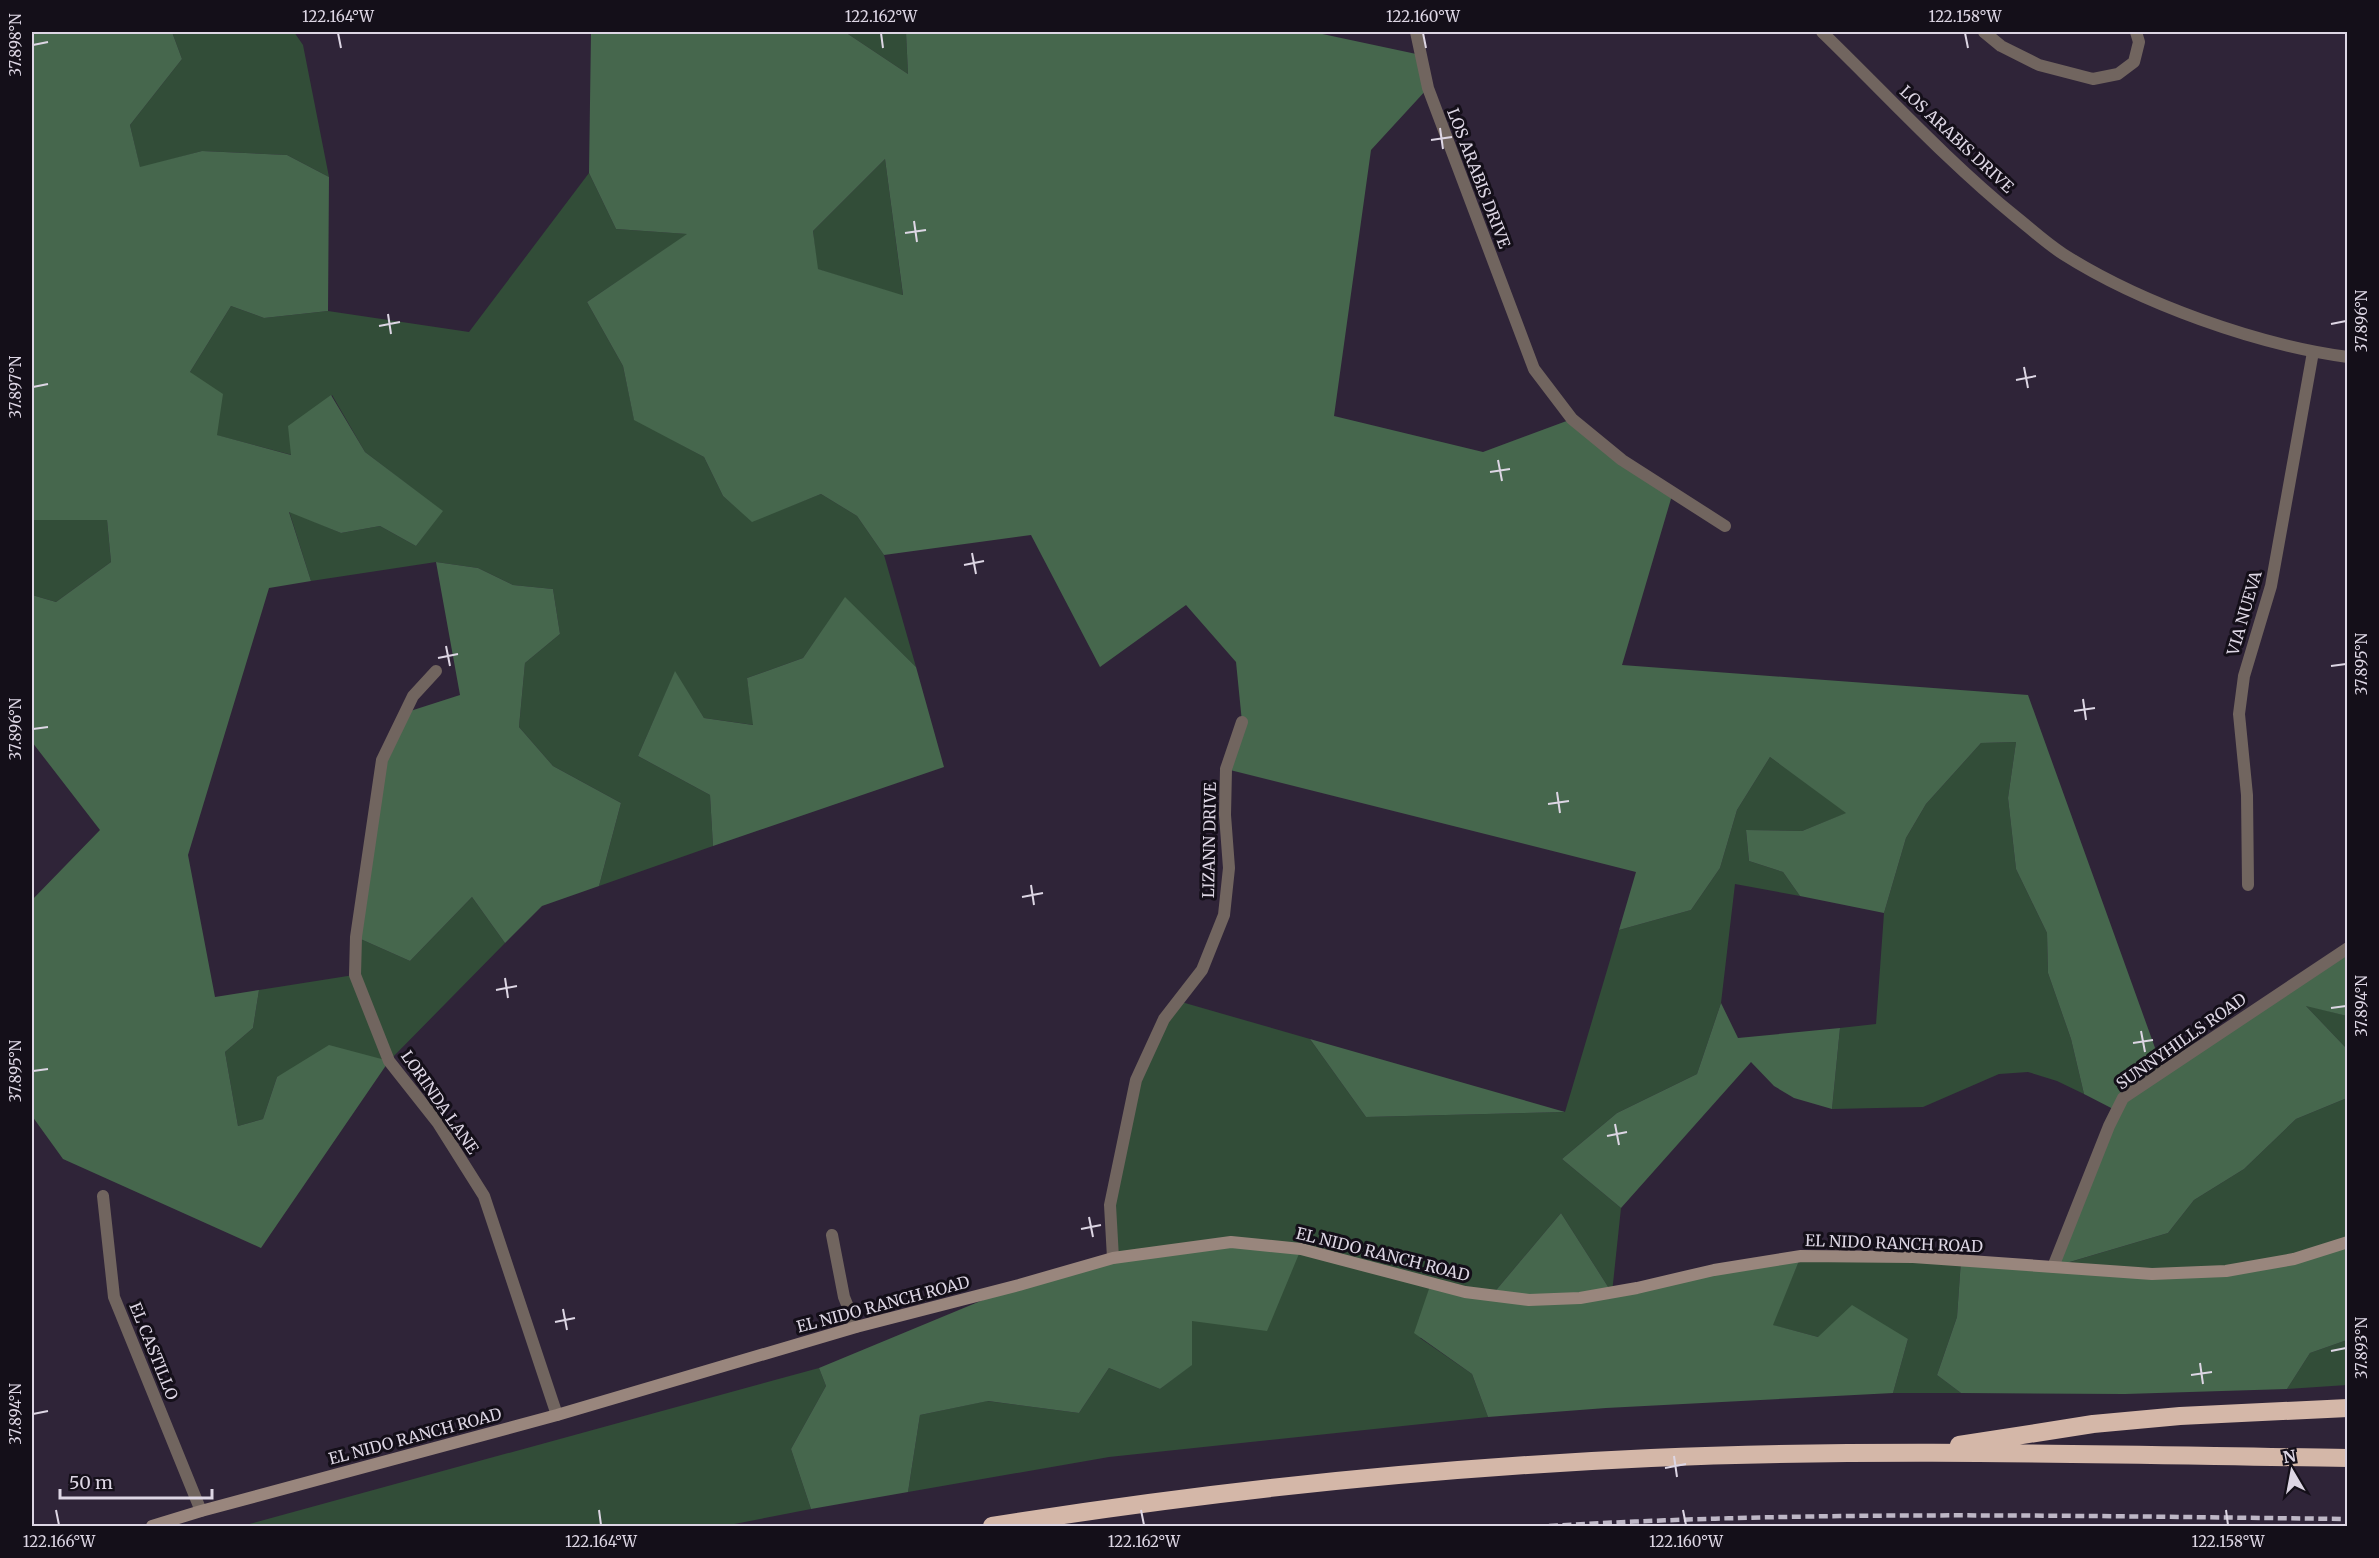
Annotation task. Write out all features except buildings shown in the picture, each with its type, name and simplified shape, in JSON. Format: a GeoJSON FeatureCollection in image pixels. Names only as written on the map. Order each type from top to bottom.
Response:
{"type":"FeatureCollection","features":[{"type":"Feature","properties":{"kind":"highway"},"geometry":{"type":"LineString","coordinates":[[1913,1453],[2093,1424],[2180,1416],[2348,1408]]}},
{"type":"Feature","properties":{"kind":"highway"},"geometry":{"type":"LineString","coordinates":[[992,1527],[1166,1501],[1429,1472],[1648,1458],[1913,1453],[2348,1458]]}},
{"type":"Feature","properties":{"kind":"street","name":"LOS ARABIS DRIVE"},"geometry":{"type":"LineString","coordinates":[[1416,32],[1428,88],[1534,369],[1572,418],[1622,460],[1725,526]]}},
{"type":"Feature","properties":{"kind":"street","name":"LOS ARABIS DRIVE"},"geometry":{"type":"LineString","coordinates":[[1822,32],[1980,188],[2061,253],[2142,296],[2228,328],[2313,352],[2348,357]]}},
{"type":"Feature","properties":{"kind":"street"},"geometry":{"type":"LineString","coordinates":[[1984,32],[2001,45],[2039,65],[2093,79],[2118,74],[2134,62],[2139,42],[2136,32]]}},
{"type":"Feature","properties":{"kind":"street","name":"VIA NUEVA"},"geometry":{"type":"LineString","coordinates":[[2248,885],[2247,795],[2239,714],[2244,676],[2271,586],[2313,352]]}},
{"type":"Feature","properties":{"kind":"street","name":"LORINDA LANE"},"geometry":{"type":"LineString","coordinates":[[436,672],[413,696],[382,760],[356,937],[355,975],[388,1061],[438,1123],[484,1196],[557,1414]]}},
{"type":"Feature","properties":{"kind":"street","name":"LIZANN DRIVE"},"geometry":{"type":"LineString","coordinates":[[1113,1258],[1110,1205],[1136,1080],[1164,1019],[1202,970],[1224,915],[1229,868],[1225,815],[1226,769],[1242,722]]}},
{"type":"Feature","properties":{"kind":"street","name":"SUNNYHILLS ROAD"},"geometry":{"type":"LineString","coordinates":[[2053,1267],[2109,1126],[2124,1098],[2348,948]]}},
{"type":"Feature","properties":{"kind":"street","name":"EL CASTILLO"},"geometry":{"type":"LineString","coordinates":[[103,1196],[114,1297],[201,1511]]}},
{"type":"Feature","properties":{"kind":"street"},"geometry":{"type":"LineString","coordinates":[[832,1235],[844,1297],[856,1327]]}},
{"type":"Feature","properties":{"kind":"street","name":"EL NIDO RANCH ROAD"},"geometry":{"type":"LineString","coordinates":[[152,1527],[201,1511],[557,1414],[856,1327],[1113,1258],[1231,1242],[1301,1249],[1465,1292],[1529,1300],[1580,1298],[1637,1288],[1714,1270],[1801,1256],[1913,1257],[2152,1274],[2226,1271],[2294,1259],[2348,1242]]}},
{"type":"Feature","properties":{"kind":"green space"},"geometry":{"type":"Polygon","coordinates":[[[32,32],[172,32],[182,59],[130,125],[140,167],[202,151],[287,155],[329,177],[328,311],[264,318],[231,306],[190,372],[223,394],[217,435],[291,455],[288,426],[331,395],[365,452],[443,511],[416,546],[380,526],[341,533],[289,512],[311,581],[269,588],[188,855],[215,997],[259,990],[253,1028],[225,1052],[238,1126],[263,1119],[277,1077],[329,1045],[389,1061],[261,1248],[63,1159],[32,1116],[32,900],[100,830],[32,742],[32,595],[56,602],[111,562],[107,520],[32,520],[32,32]]]}},
{"type":"Feature","properties":{"kind":"green space"},"geometry":{"type":"Polygon","coordinates":[[[172,32],[294,32],[303,45],[329,177],[287,155],[202,151],[140,168],[130,125],[182,59],[172,32]]]}},
{"type":"Feature","properties":{"kind":"green space"},"geometry":{"type":"Polygon","coordinates":[[[591,32],[845,32],[908,74],[906,32],[1313,32],[1421,55],[1428,88],[1371,150],[1334,416],[1483,452],[1572,419],[1673,492],[1622,665],[2028,695],[2163,1070],[2347,948],[2347,1016],[2306,1006],[2347,1049],[2347,1098],[2296,1119],[2244,1169],[2194,1200],[2168,1233],[2056,1266],[2226,1271],[2347,1242],[2347,1340],[2310,1353],[2287,1389],[2125,1394],[1961,1393],[1937,1375],[1957,1317],[1961,1260],[2053,1267],[2117,1111],[2084,1094],[2071,1039],[2048,973],[2047,933],[2016,869],[2008,798],[2016,742],[1981,743],[1926,804],[1906,838],[1884,913],[1800,896],[1783,872],[1749,861],[1746,830],[1802,831],[1846,813],[1770,757],[1737,810],[1720,868],[1691,910],[1619,930],[1636,872],[1226,769],[1242,722],[1236,662],[1186,605],[1100,667],[1031,535],[884,555],[857,516],[821,494],[752,522],[723,496],[704,457],[634,420],[623,366],[587,302],[687,234],[616,229],[589,173],[591,32]],[[885,159],[813,231],[818,269],[903,295],[885,159]]]}},
{"type":"Feature","properties":{"kind":"green space"},"geometry":{"type":"Polygon","coordinates":[[[845,32],[906,32],[908,74],[845,32]]]}},
{"type":"Feature","properties":{"kind":"green space"},"geometry":{"type":"Polygon","coordinates":[[[885,159],[903,296],[817,269],[813,231],[885,159]]]}},
{"type":"Feature","properties":{"kind":"green space"},"geometry":{"type":"Polygon","coordinates":[[[589,173],[616,229],[688,234],[587,302],[623,366],[634,419],[704,457],[723,496],[752,521],[821,494],[857,516],[884,555],[916,667],[845,598],[803,658],[747,678],[754,725],[704,718],[675,672],[638,756],[710,795],[713,846],[599,886],[621,803],[553,766],[519,727],[525,663],[560,634],[553,589],[513,585],[478,568],[436,562],[311,581],[289,511],[341,533],[380,526],[416,546],[442,511],[365,452],[332,395],[292,455],[216,435],[190,372],[231,306],[264,318],[328,311],[469,332],[589,173]]]}},
{"type":"Feature","properties":{"kind":"green space"},"geometry":{"type":"Polygon","coordinates":[[[32,520],[107,520],[111,562],[56,602],[32,595],[32,520]]]}},
{"type":"Feature","properties":{"kind":"green space"},"geometry":{"type":"Polygon","coordinates":[[[436,562],[478,568],[513,585],[553,589],[560,634],[525,663],[519,727],[553,766],[621,803],[599,886],[542,906],[505,943],[472,897],[410,961],[356,937],[382,760],[404,713],[460,695],[436,562]]]}},
{"type":"Feature","properties":{"kind":"green space"},"geometry":{"type":"Polygon","coordinates":[[[845,597],[916,667],[944,767],[713,846],[710,795],[638,756],[675,671],[704,718],[753,725],[747,678],[803,658],[845,597]]]}},
{"type":"Feature","properties":{"kind":"green space"},"geometry":{"type":"Polygon","coordinates":[[[2016,742],[2008,798],[2016,869],[2047,933],[2048,973],[2071,1039],[2084,1094],[2057,1081],[2028,1072],[1999,1074],[1923,1107],[1832,1109],[1840,1028],[1876,1024],[1884,913],[1906,838],[1926,804],[1981,743],[2016,742]]]}},
{"type":"Feature","properties":{"kind":"green space"},"geometry":{"type":"Polygon","coordinates":[[[1770,757],[1847,813],[1802,831],[1746,830],[1749,861],[1783,872],[1800,896],[1735,884],[1721,1003],[1697,1074],[1617,1113],[1562,1159],[1621,1208],[1612,1293],[1561,1213],[1492,1295],[1420,1338],[1472,1374],[1488,1417],[1109,1457],[908,1492],[920,1415],[987,1401],[1079,1413],[1109,1368],[1160,1389],[1191,1365],[1192,1321],[1113,1258],[1110,1205],[1136,1080],[1178,1001],[1310,1039],[1366,1117],[1565,1112],[1619,930],[1691,910],[1720,868],[1737,810],[1770,757]]]}},
{"type":"Feature","properties":{"kind":"green space"},"geometry":{"type":"Polygon","coordinates":[[[472,897],[505,943],[389,1061],[277,1077],[263,1119],[238,1126],[225,1052],[253,1028],[259,990],[354,975],[356,937],[410,961],[472,897]]]}},
{"type":"Feature","properties":{"kind":"green space"},"geometry":{"type":"Polygon","coordinates":[[[1721,1003],[1738,1038],[1840,1028],[1832,1109],[1794,1098],[1774,1086],[1751,1062],[1621,1208],[1562,1159],[1617,1113],[1697,1074],[1721,1003]]]}},
{"type":"Feature","properties":{"kind":"green space"},"geometry":{"type":"Polygon","coordinates":[[[2305,1005],[2347,1016],[2347,1049],[2305,1005]]]}},
{"type":"Feature","properties":{"kind":"green space"},"geometry":{"type":"Polygon","coordinates":[[[1310,1039],[1565,1112],[1366,1117],[1310,1039]]]}},
{"type":"Feature","properties":{"kind":"green space"},"geometry":{"type":"Polygon","coordinates":[[[2347,1098],[2347,1242],[2226,1271],[2053,1267],[2168,1233],[2194,1200],[2244,1169],[2296,1119],[2347,1098]]]}},
{"type":"Feature","properties":{"kind":"green space"},"geometry":{"type":"Polygon","coordinates":[[[1561,1213],[1612,1293],[1801,1256],[1773,1325],[1818,1337],[1852,1305],[1908,1339],[1893,1393],[1606,1408],[1488,1417],[1472,1374],[1414,1333],[1431,1283],[1492,1295],[1561,1213]]]}},
{"type":"Feature","properties":{"kind":"green space"},"geometry":{"type":"Polygon","coordinates":[[[1231,1242],[1301,1249],[1267,1331],[1192,1321],[1192,1365],[1160,1389],[1109,1368],[1079,1413],[988,1401],[920,1415],[908,1492],[811,1509],[791,1449],[826,1386],[819,1368],[1019,1285],[1113,1258],[1231,1242]]]}},
{"type":"Feature","properties":{"kind":"green space"},"geometry":{"type":"Polygon","coordinates":[[[1801,1256],[1961,1260],[1957,1317],[1937,1375],[1961,1393],[1893,1393],[1908,1339],[1818,1337],[1772,1325],[1801,1256]]]}},
{"type":"Feature","properties":{"kind":"green space"},"geometry":{"type":"Polygon","coordinates":[[[2347,1340],[2347,1385],[2287,1389],[2310,1353],[2347,1340]]]}},
{"type":"Feature","properties":{"kind":"green space"},"geometry":{"type":"Polygon","coordinates":[[[819,1368],[826,1386],[791,1449],[811,1509],[724,1526],[242,1526],[819,1368]]]}},
{"type":"Feature","properties":{"kind":"railway"},"geometry":{"type":"LineString","coordinates":[[1549,1526],[1848,1516],[2348,1519]]}}]}
